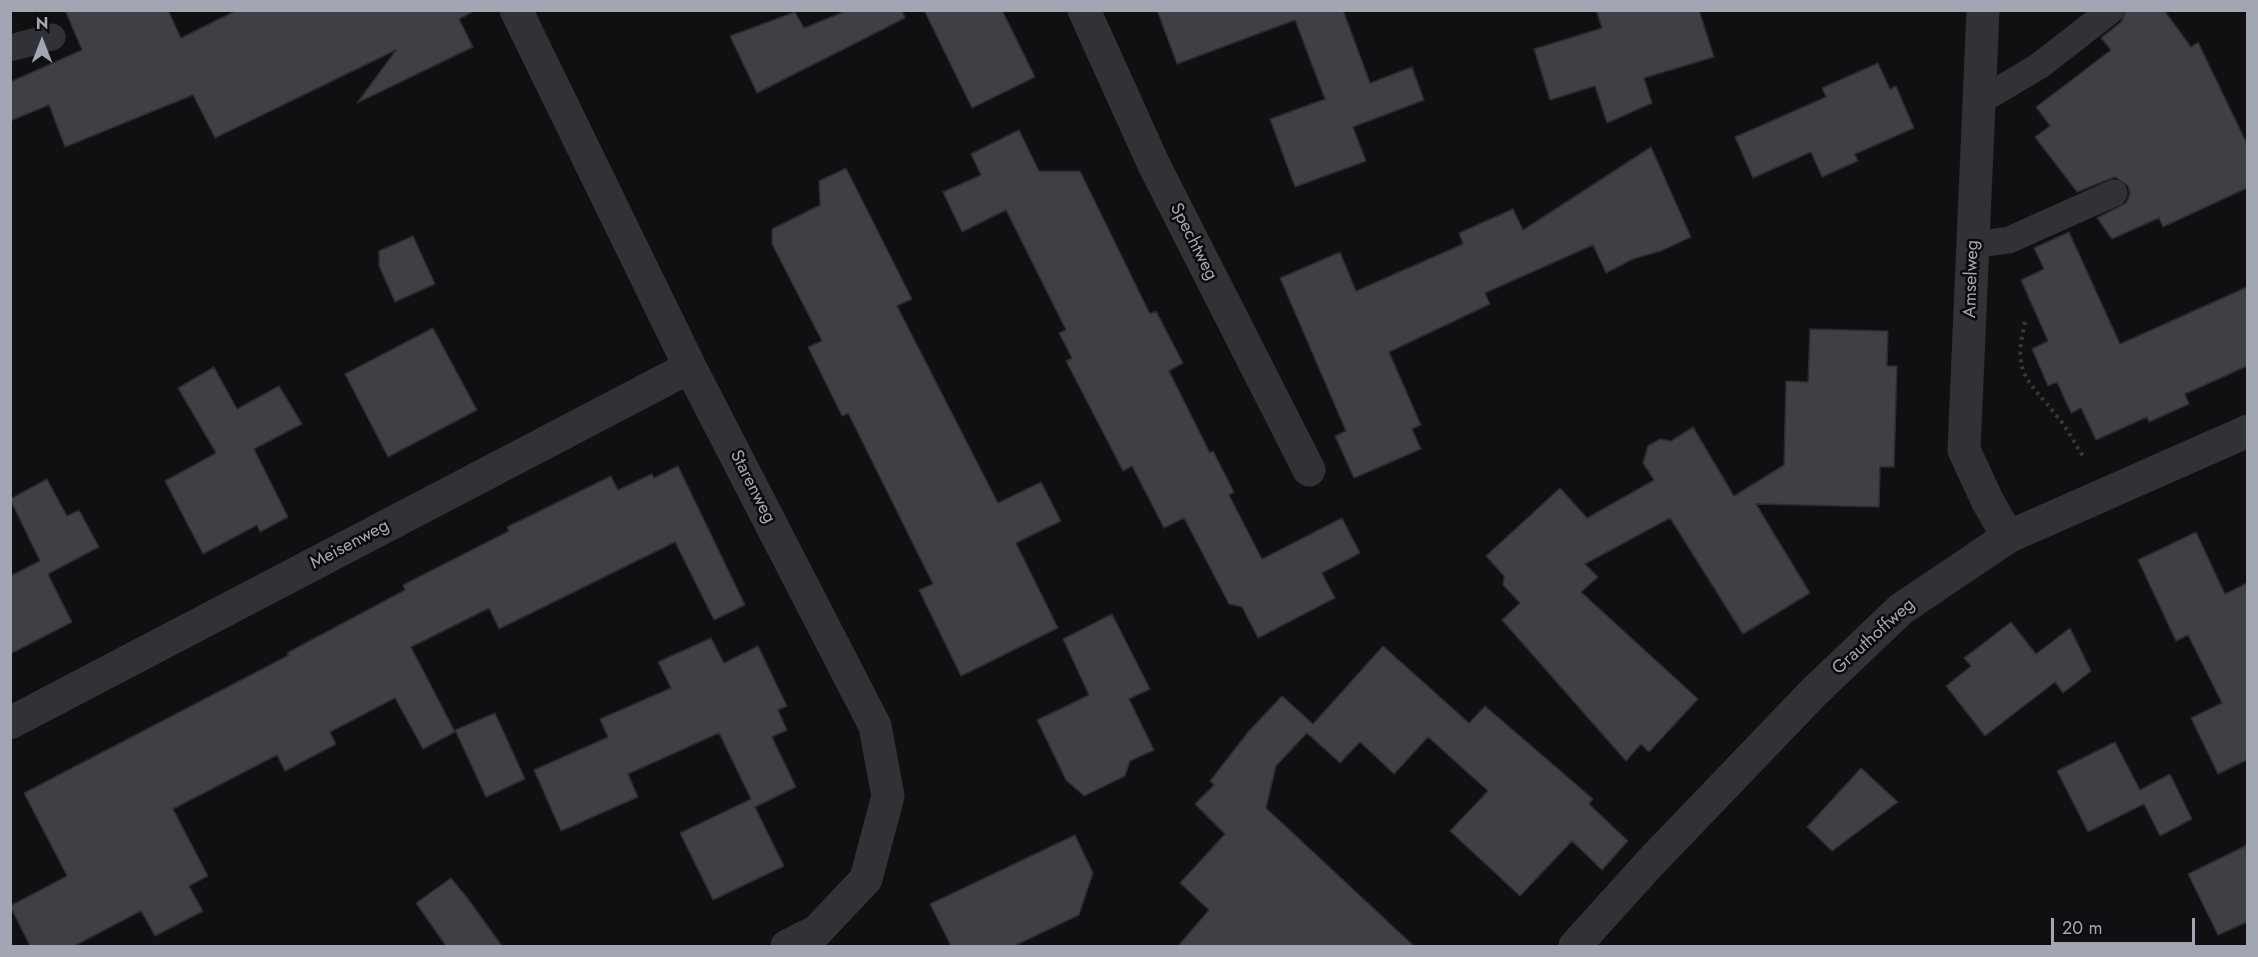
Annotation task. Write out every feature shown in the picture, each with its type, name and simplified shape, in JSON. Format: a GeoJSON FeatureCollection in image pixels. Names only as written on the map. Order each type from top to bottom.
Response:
{"type":"FeatureCollection","features":[{"type":"Feature","properties":{"kind":"street","name":"Starenweg"},"geometry":{"type":"LineString","coordinates":[[516,10],[690,367],[875,726],[888,796],[866,879],[817,931],[787,946]]}},
{"type":"Feature","properties":{"kind":"street","name":"Spechtweg"},"geometry":{"type":"LineString","coordinates":[[1084,10],[1154,165],[1309,470]]}},
{"type":"Feature","properties":{"kind":"street","name":"Amselweg"},"geometry":{"type":"LineString","coordinates":[[1983,10],[1964,450],[2008,537]]}},
{"type":"Feature","properties":{"kind":"street","name":"Meisenweg"},"geometry":{"type":"LineString","coordinates":[[10,723],[690,367]]}},
{"type":"Feature","properties":{"kind":"street","name":"Grauthoffweg"},"geometry":{"type":"LineString","coordinates":[[1575,946],[1650,862],[1806,700],[1900,609],[2008,537],[2247,431]]}},
{"type":"Feature","properties":{"kind":"lane"},"geometry":{"type":"LineString","coordinates":[[1980,101],[2039,66],[2111,10]]}},
{"type":"Feature","properties":{"kind":"lane"},"geometry":{"type":"LineString","coordinates":[[10,48],[52,37]]}},
{"type":"Feature","properties":{"kind":"lane"},"geometry":{"type":"LineString","coordinates":[[1973,245],[2009,240],[2114,194]]}},
{"type":"Feature","properties":{"kind":"path"},"geometry":{"type":"LineString","coordinates":[[2025,322],[2019,347],[2026,381],[2063,423],[2090,466]]}},
{"type":"Feature","properties":{"kind":"building"},"geometry":{"type":"Polygon","coordinates":[[[65,10],[168,10],[181,38],[237,10],[476,10],[459,19],[473,47],[357,103],[396,50],[215,138],[193,95],[65,147],[49,105],[10,121],[10,82],[82,50],[65,10]]]}},
{"type":"Feature","properties":{"kind":"building"},"geometry":{"type":"Polygon","coordinates":[[[848,10],[902,10],[905,18],[757,93],[730,36],[795,12],[804,28],[848,10]]]}},
{"type":"Feature","properties":{"kind":"building"},"geometry":{"type":"Polygon","coordinates":[[[924,10],[1002,10],[1035,77],[972,108],[924,10]]]}},
{"type":"Feature","properties":{"kind":"building"},"geometry":{"type":"Polygon","coordinates":[[[1157,10],[1343,10],[1370,83],[1412,67],[1424,100],[1353,127],[1366,161],[1295,187],[1270,119],[1325,99],[1295,20],[1177,64],[1157,10]]]}},
{"type":"Feature","properties":{"kind":"building"},"geometry":{"type":"Polygon","coordinates":[[[1596,10],[1699,10],[1714,57],[1644,78],[1652,103],[1607,123],[1595,86],[1550,100],[1534,49],[1602,28],[1596,10]]]}},
{"type":"Feature","properties":{"kind":"building"},"geometry":{"type":"Polygon","coordinates":[[[2126,10],[2164,10],[2191,47],[2198,42],[2247,144],[2247,188],[2163,227],[2159,218],[2112,239],[2097,218],[2126,203],[2130,194],[2128,186],[2115,177],[2077,192],[2035,137],[2050,126],[2036,107],[2111,50],[2101,38],[2121,22],[2126,10]]]}},
{"type":"Feature","properties":{"kind":"building"},"geometry":{"type":"Polygon","coordinates":[[[1878,63],[1890,89],[1896,86],[1914,128],[1855,154],[1858,161],[1822,177],[1811,152],[1753,178],[1735,137],[1826,97],[1822,88],[1878,63]]]}},
{"type":"Feature","properties":{"kind":"building"},"geometry":{"type":"Polygon","coordinates":[[[1019,130],[1039,171],[1080,171],[1150,314],[1156,311],[1183,363],[1169,371],[1210,453],[1213,451],[1234,492],[1229,495],[1262,559],[1342,518],[1360,553],[1322,573],[1335,598],[1258,638],[1242,607],[1229,604],[1184,518],[1164,528],[1132,466],[1123,471],[1066,361],[1072,358],[1059,333],[1066,330],[1006,210],[962,232],[943,192],[981,175],[971,154],[1019,130]]]}},
{"type":"Feature","properties":{"kind":"building"},"geometry":{"type":"Polygon","coordinates":[[[1651,147],[1691,237],[1661,251],[1633,259],[1606,273],[1593,245],[1485,293],[1490,304],[1389,352],[1421,425],[1412,429],[1421,449],[1354,478],[1335,436],[1346,431],[1280,278],[1340,252],[1356,291],[1463,244],[1459,233],[1513,209],[1523,230],[1651,147]]]}},
{"type":"Feature","properties":{"kind":"building"},"geometry":{"type":"Polygon","coordinates":[[[846,168],[912,299],[897,306],[998,503],[1041,482],[1061,521],[1016,543],[1058,628],[961,676],[919,590],[933,584],[848,413],[842,416],[808,347],[822,341],[772,244],[772,229],[820,205],[819,181],[846,168]]]}},
{"type":"Feature","properties":{"kind":"building"},"geometry":{"type":"Polygon","coordinates":[[[2069,232],[2120,344],[2247,287],[2247,366],[2185,394],[2189,404],[2149,422],[2147,417],[2096,440],[2081,408],[2071,413],[2057,382],[2048,386],[2032,349],[2048,341],[2021,280],[2044,269],[2034,248],[2069,232]]]}},
{"type":"Feature","properties":{"kind":"building"},"geometry":{"type":"Polygon","coordinates":[[[413,236],[435,284],[395,302],[379,266],[379,251],[413,236]]]}},
{"type":"Feature","properties":{"kind":"building"},"geometry":{"type":"Polygon","coordinates":[[[433,328],[477,410],[388,457],[345,374],[433,328]]]}},
{"type":"Feature","properties":{"kind":"building"},"geometry":{"type":"Polygon","coordinates":[[[1810,329],[1888,331],[1887,366],[1897,366],[1894,467],[1880,467],[1879,507],[1756,504],[1810,593],[1743,634],[1670,518],[1585,564],[1598,577],[1581,592],[1698,699],[1649,752],[1641,744],[1626,761],[1502,620],[1520,603],[1503,585],[1504,576],[1486,556],[1560,488],[1587,518],[1654,480],[1643,463],[1648,446],[1660,439],[1671,441],[1693,427],[1734,496],[1784,465],[1786,381],[1808,382],[1810,329]]]}},
{"type":"Feature","properties":{"kind":"building"},"geometry":{"type":"Polygon","coordinates":[[[214,367],[237,409],[279,386],[302,424],[254,449],[288,517],[260,532],[257,525],[203,554],[165,481],[216,453],[178,388],[214,367]]]}},
{"type":"Feature","properties":{"kind":"building"},"geometry":{"type":"Polygon","coordinates":[[[678,466],[745,605],[714,620],[675,542],[499,629],[489,608],[411,647],[455,732],[423,749],[395,698],[330,732],[336,744],[285,771],[277,755],[173,809],[208,876],[189,886],[203,911],[155,936],[141,911],[74,946],[30,946],[10,906],[67,876],[24,793],[289,655],[287,653],[405,590],[403,585],[509,531],[507,527],[611,476],[618,490],[652,474],[654,478],[678,466]]]}},
{"type":"Feature","properties":{"kind":"building"},"geometry":{"type":"Polygon","coordinates":[[[47,479],[67,516],[79,510],[99,547],[48,574],[72,622],[10,654],[10,576],[40,561],[10,499],[47,479]]]}},
{"type":"Feature","properties":{"kind":"building"},"geometry":{"type":"Polygon","coordinates":[[[2196,532],[2225,594],[2247,583],[2247,760],[2218,774],[2191,718],[2222,703],[2188,635],[2176,641],[2138,560],[2196,532]]]}},
{"type":"Feature","properties":{"kind":"building"},"geometry":{"type":"Polygon","coordinates":[[[1112,614],[1150,689],[1129,699],[1154,750],[1130,761],[1125,776],[1084,796],[1066,780],[1037,720],[1089,695],[1063,639],[1112,614]]]}},
{"type":"Feature","properties":{"kind":"building"},"geometry":{"type":"Polygon","coordinates":[[[2011,622],[2036,654],[2070,628],[2091,671],[2063,693],[2055,682],[1985,736],[1946,686],[1971,666],[1964,658],[2011,622]]]}},
{"type":"Feature","properties":{"kind":"building"},"geometry":{"type":"Polygon","coordinates":[[[711,638],[724,663],[758,646],[787,706],[778,710],[787,730],[772,737],[796,787],[755,807],[784,866],[713,900],[680,833],[751,799],[719,733],[628,774],[638,797],[561,831],[534,770],[608,737],[600,719],[671,688],[658,662],[711,638]]]}},
{"type":"Feature","properties":{"kind":"building"},"geometry":{"type":"Polygon","coordinates":[[[1383,646],[1469,723],[1485,706],[1593,799],[1589,804],[1628,841],[1602,870],[1572,841],[1520,896],[1450,831],[1488,791],[1428,737],[1394,774],[1360,742],[1340,763],[1307,733],[1276,766],[1266,808],[1414,946],[1178,946],[1209,910],[1180,883],[1225,834],[1195,804],[1214,785],[1210,781],[1248,732],[1282,696],[1313,724],[1383,646]]]}},
{"type":"Feature","properties":{"kind":"building"},"geometry":{"type":"Polygon","coordinates":[[[495,713],[525,779],[486,797],[455,730],[495,713]]]}},
{"type":"Feature","properties":{"kind":"building"},"geometry":{"type":"Polygon","coordinates":[[[2115,742],[2140,790],[2170,774],[2192,819],[2160,836],[2144,804],[2088,832],[2057,771],[2115,742]]]}},
{"type":"Feature","properties":{"kind":"building"},"geometry":{"type":"Polygon","coordinates":[[[1861,768],[1898,802],[1832,851],[1807,827],[1861,768]]]}},
{"type":"Feature","properties":{"kind":"building"},"geometry":{"type":"Polygon","coordinates":[[[1075,835],[1093,873],[1079,915],[1014,946],[951,946],[930,904],[1075,835]]]}},
{"type":"Feature","properties":{"kind":"building"},"geometry":{"type":"Polygon","coordinates":[[[2247,845],[2247,922],[2218,935],[2188,874],[2247,845]]]}},
{"type":"Feature","properties":{"kind":"building"},"geometry":{"type":"Polygon","coordinates":[[[451,878],[502,946],[446,946],[416,903],[451,878]]]}}]}
